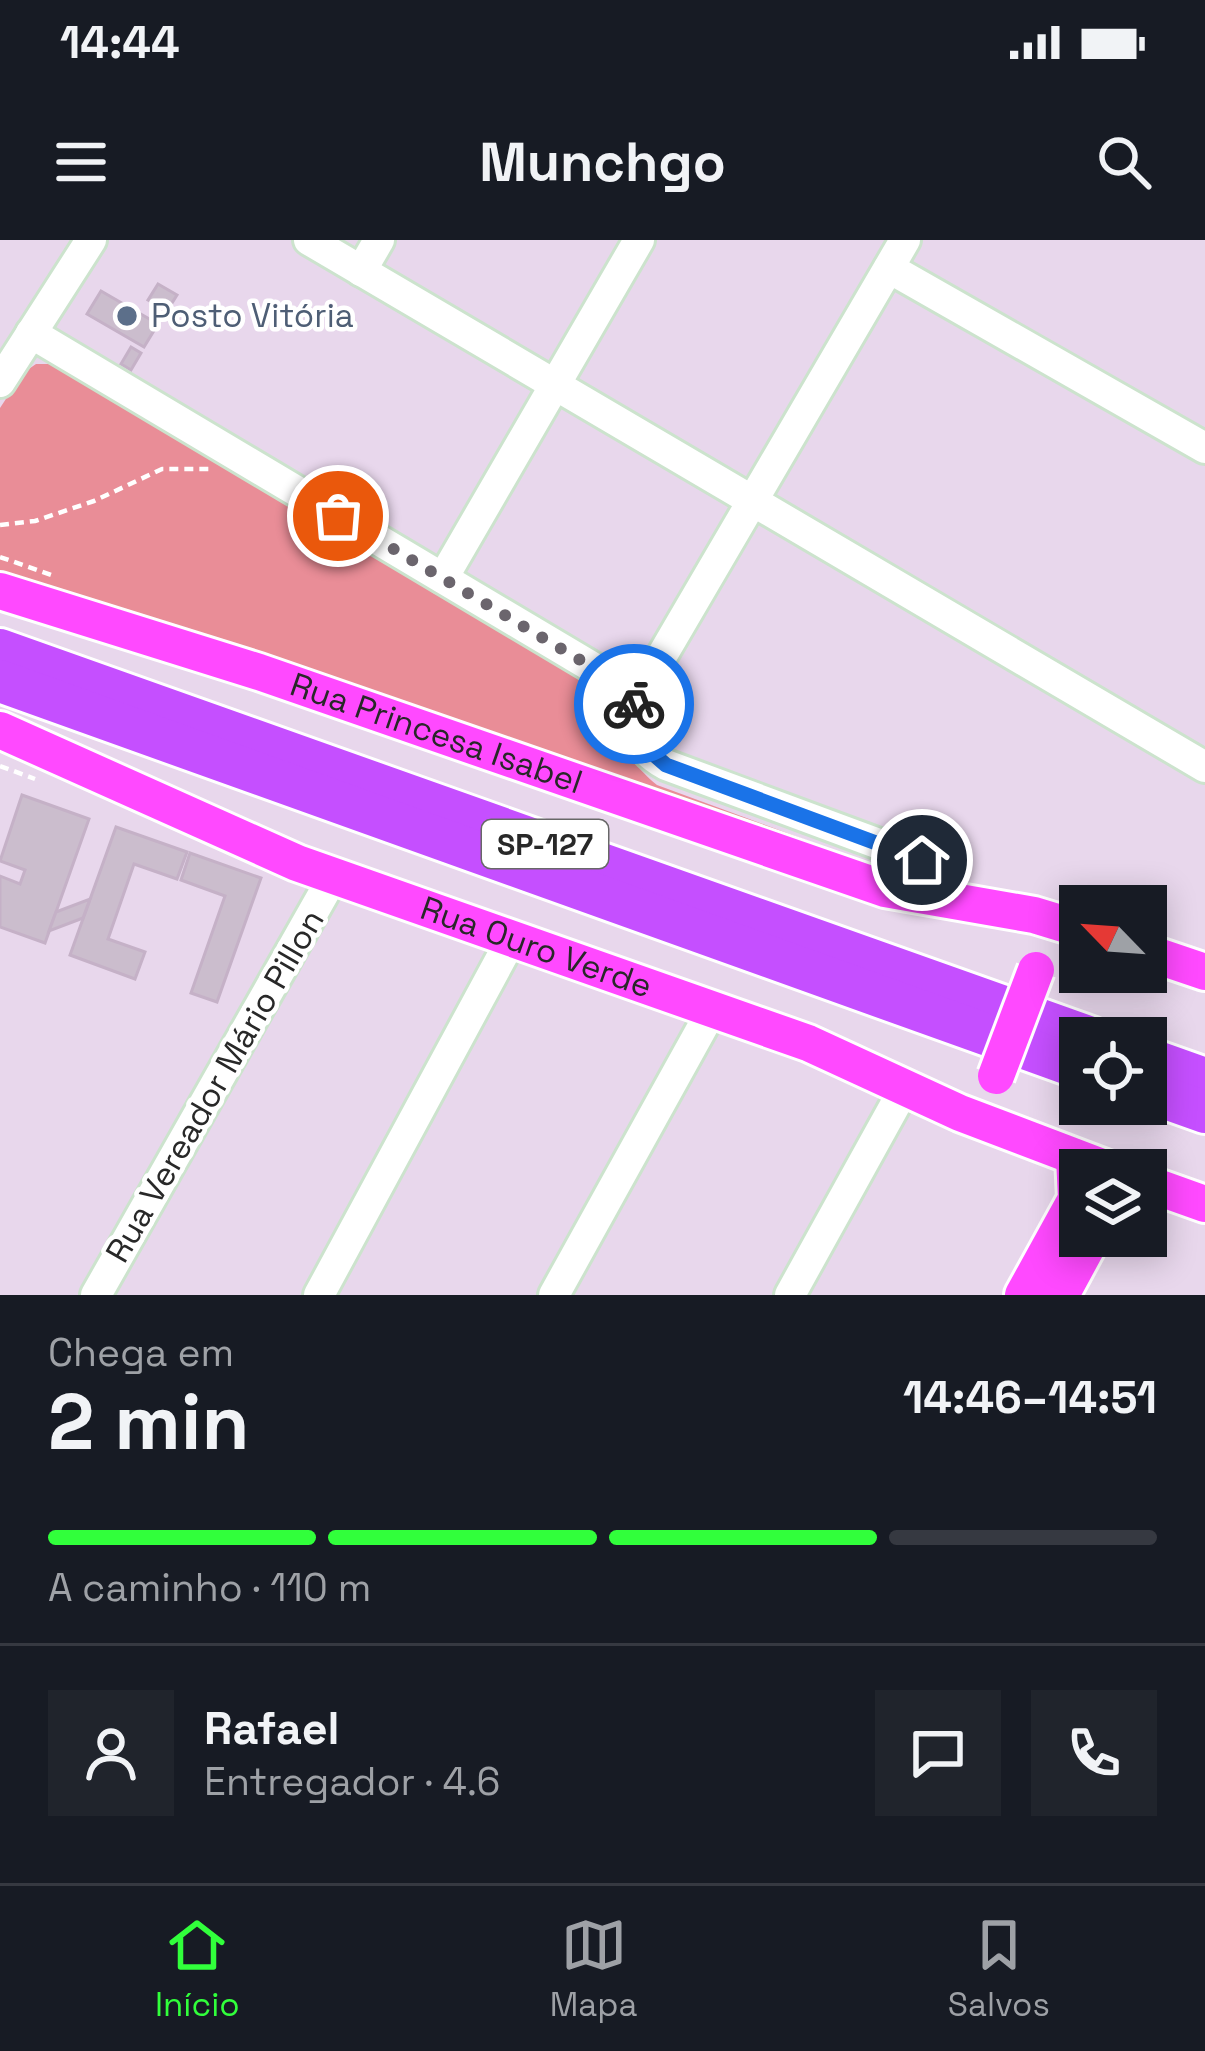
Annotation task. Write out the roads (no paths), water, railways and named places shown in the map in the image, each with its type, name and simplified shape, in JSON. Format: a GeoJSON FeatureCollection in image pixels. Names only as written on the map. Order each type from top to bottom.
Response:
{"type":"FeatureCollection","features":[{"type":"Feature","properties":{"kind":"highway","name":"SP-127"},"geometry":{"type":"LineString","coordinates":[[0,650],[1059,1027]]}},
{"type":"Feature","properties":{"kind":"highway","name":"SP-127"},"geometry":{"type":"LineString","coordinates":[[0,681],[1059,1060]]}},
{"type":"Feature","properties":{"kind":"highway"},"geometry":{"type":"LineString","coordinates":[[1167,1065],[1205,1079]]}},
{"type":"Feature","properties":{"kind":"highway"},"geometry":{"type":"LineString","coordinates":[[1167,1098],[1205,1112]]}},
{"type":"Feature","properties":{"kind":"main road","name":"Rua Princesa Isabel"},"geometry":{"type":"LineString","coordinates":[[0,592],[259,671],[885,890],[1034,915],[1059,924]]}},
{"type":"Feature","properties":{"kind":"main road","name":"Rua Ouro Verde"},"geometry":{"type":"LineString","coordinates":[[0,730],[333,877],[808,1043],[904,1089],[1059,1151]]}},
{"type":"Feature","properties":{"kind":"main road"},"geometry":{"type":"LineString","coordinates":[[1167,950],[1205,940]]}},
{"type":"Feature","properties":{"kind":"main road"},"geometry":{"type":"LineString","coordinates":[[1010,1132],[997,1106],[996,1076],[1036,970],[1059,944]]}},
{"type":"Feature","properties":{"kind":"main road"},"geometry":{"type":"LineString","coordinates":[[1167,959],[1205,972]]}},
{"type":"Feature","properties":{"kind":"main road"},"geometry":{"type":"LineString","coordinates":[[1167,1192],[1205,1204]]}},
{"type":"Feature","properties":{"kind":"main road"},"geometry":{"type":"LineString","coordinates":[[1023,1295],[1059,1230]]}},
{"type":"Feature","properties":{"kind":"main road"},"geometry":{"type":"LineString","coordinates":[[1060,1295],[1081,1257]]}},
{"type":"Feature","properties":{"kind":"street"},"geometry":{"type":"LineString","coordinates":[[0,382],[92,240]]}},
{"type":"Feature","properties":{"kind":"street"},"geometry":{"type":"LineString","coordinates":[[309,240],[1205,767]]}},
{"type":"Feature","properties":{"kind":"street"},"geometry":{"type":"LineString","coordinates":[[361,271],[379,240]]}},
{"type":"Feature","properties":{"kind":"street"},"geometry":{"type":"LineString","coordinates":[[443,578],[639,240]]}},
{"type":"Feature","properties":{"kind":"street"},"geometry":{"type":"LineString","coordinates":[[905,240],[639,695],[633,730],[650,756],[922,860]]}},
{"type":"Feature","properties":{"kind":"street"},"geometry":{"type":"LineString","coordinates":[[889,268],[1205,448]]}},
{"type":"Feature","properties":{"kind":"street"},"geometry":{"type":"LineString","coordinates":[[32,333],[639,695]]}},
{"type":"Feature","properties":{"kind":"street","name":"Rua Vereador Mário Pillon"},"geometry":{"type":"LineString","coordinates":[[96,1295],[333,877]]}},
{"type":"Feature","properties":{"kind":"street"},"geometry":{"type":"LineString","coordinates":[[319,1295],[511,940]]}},
{"type":"Feature","properties":{"kind":"street"},"geometry":{"type":"LineString","coordinates":[[554,1295],[712,1010]]}},
{"type":"Feature","properties":{"kind":"street"},"geometry":{"type":"LineString","coordinates":[[790,1295],[904,1089]]}},
{"type":"Feature","properties":{"kind":"place","name":"Posto Vitória"},"geometry":{"type":"Point","coordinates":[127,316]}}]}
